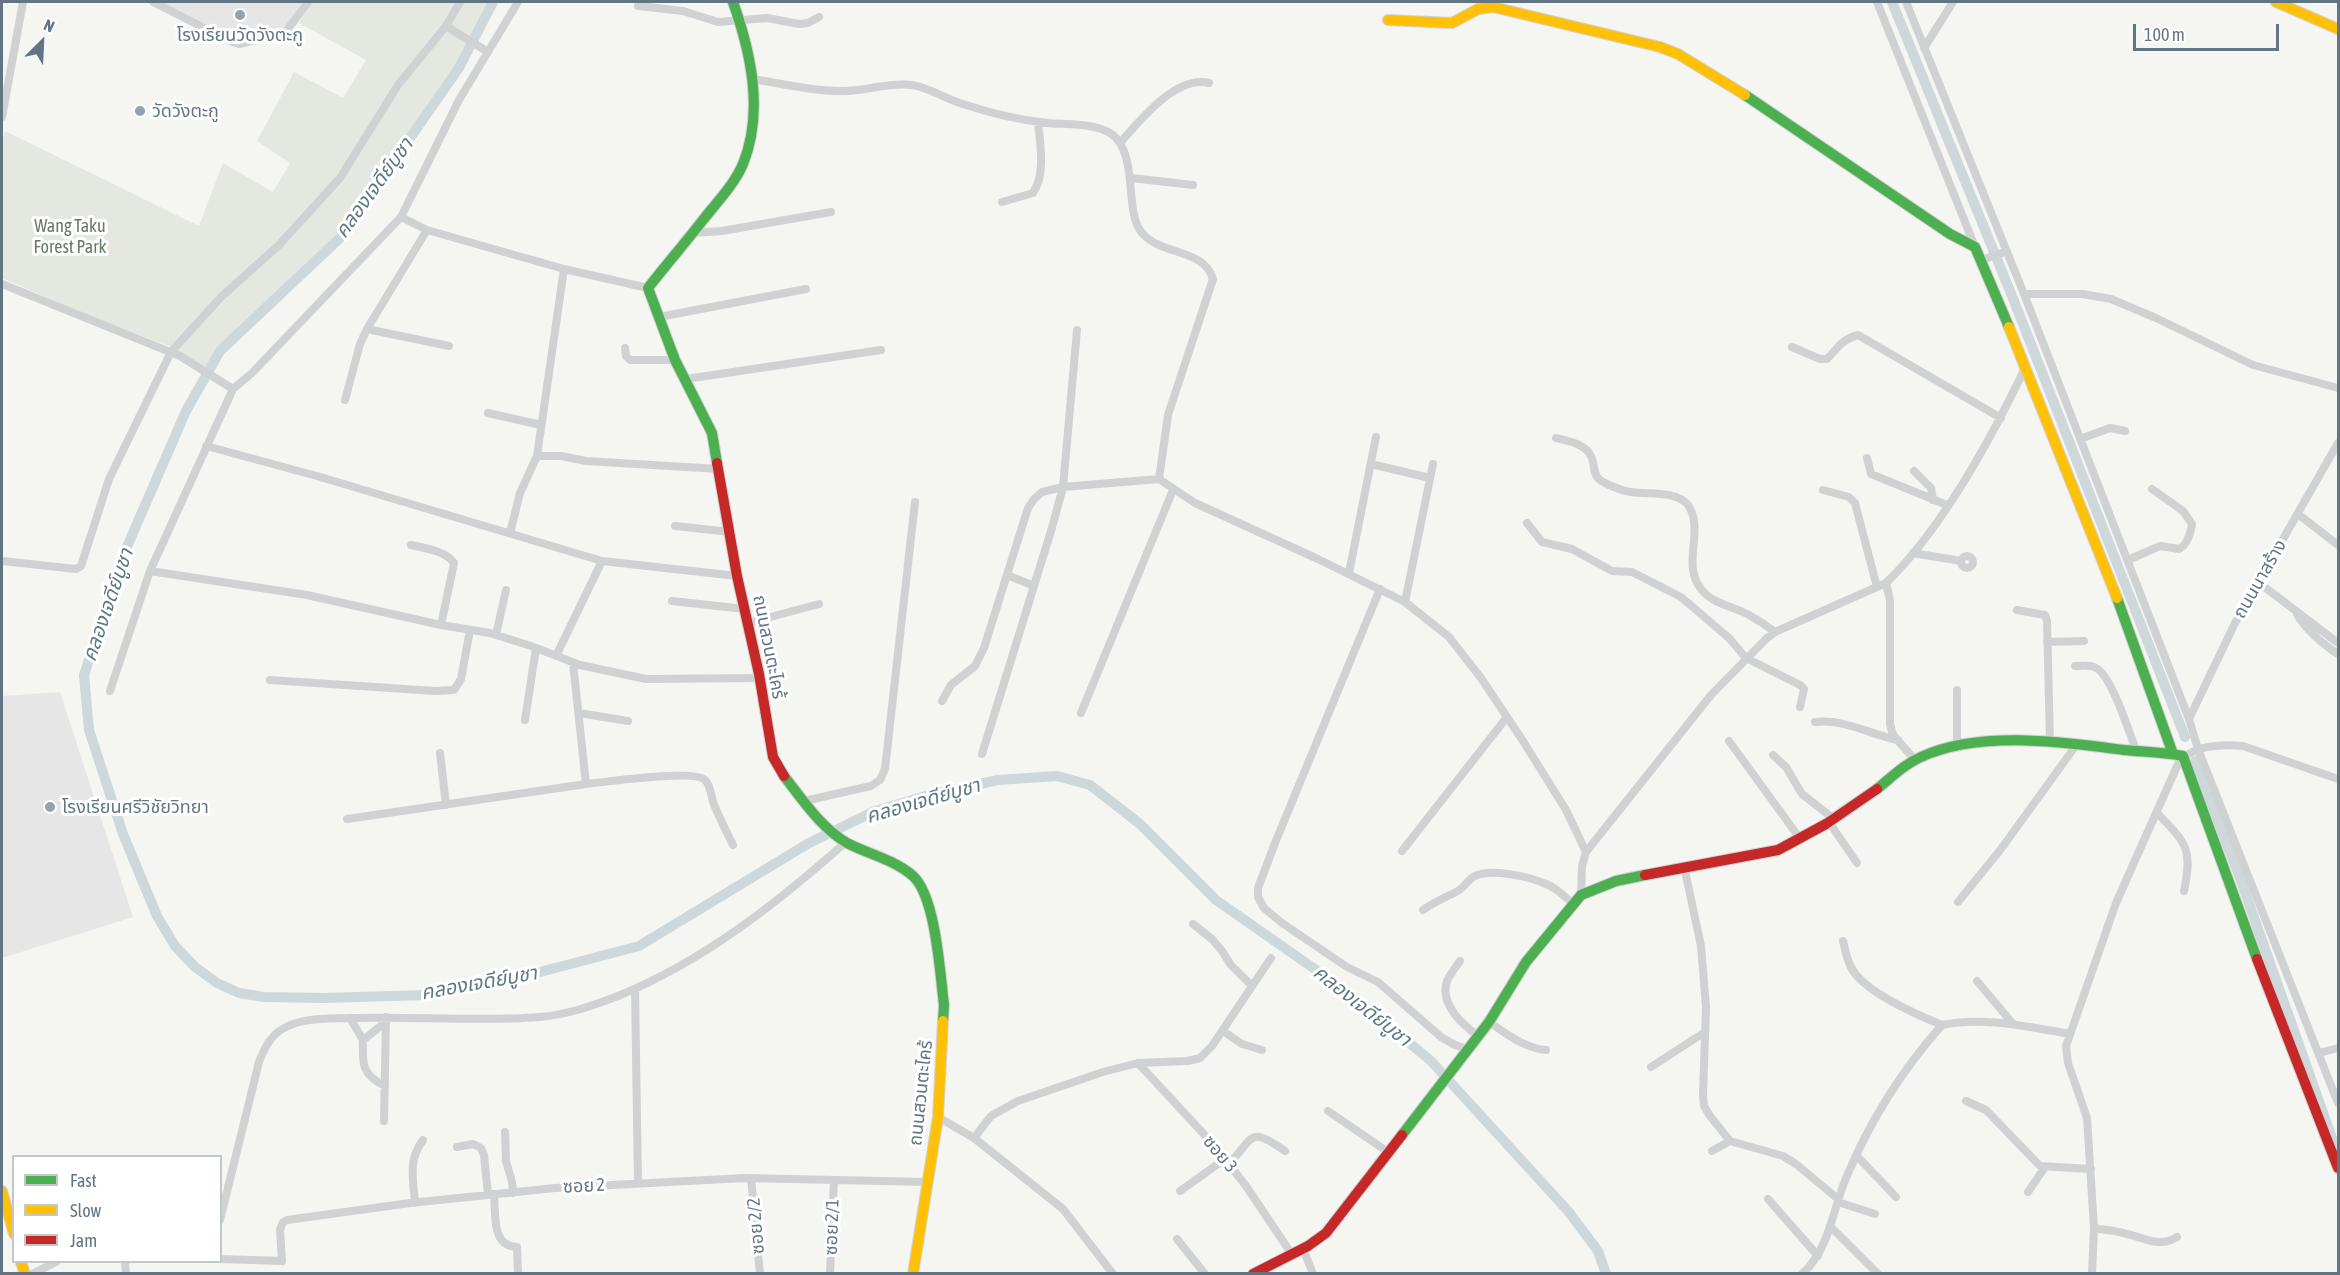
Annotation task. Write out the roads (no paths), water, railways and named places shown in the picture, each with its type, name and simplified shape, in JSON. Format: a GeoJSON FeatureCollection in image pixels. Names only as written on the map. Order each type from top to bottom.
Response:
{"type":"FeatureCollection","features":[{"type":"Feature","properties":{"kind":"main road"},"geometry":{"type":"LineString","coordinates":[[648,288],[721,199],[743,163],[752,125],[753,80],[744,30],[733,2]]}},
{"type":"Feature","properties":{"kind":"main road"},"geometry":{"type":"LineString","coordinates":[[2276,2],[2338,29]]}},
{"type":"Feature","properties":{"kind":"main road"},"geometry":{"type":"LineString","coordinates":[[1388,20],[1452,23],[1479,9],[1493,7],[1660,47],[1727,82],[1950,234],[1975,247],[1985,259],[2338,1168]]}},
{"type":"Feature","properties":{"kind":"main road","name":"ถนนสวนตะไคร้"},"geometry":{"type":"LineString","coordinates":[[648,288],[675,360],[712,433],[737,576],[760,678],[774,757],[783,775],[817,817],[842,838],[914,877],[930,907],[944,1005],[938,1117],[913,1274]]}},
{"type":"Feature","properties":{"kind":"main road"},"geometry":{"type":"LineString","coordinates":[[1253,1274],[1303,1248],[1326,1233],[1490,1022],[1526,962],[1572,903],[1581,895],[1616,880],[1778,850],[1801,840],[1832,821],[1915,760],[1942,749],[1957,746],[2050,742],[2178,755]]}},
{"type":"Feature","properties":{"kind":"main road"},"geometry":{"type":"LineString","coordinates":[[2,1191],[12,1227]]}},
{"type":"Feature","properties":{"kind":"street"},"geometry":{"type":"LineString","coordinates":[[2,117],[24,2]]}},
{"type":"Feature","properties":{"kind":"street"},"geometry":{"type":"LineString","coordinates":[[153,2],[239,44],[285,33],[308,2]]}},
{"type":"Feature","properties":{"kind":"street"},"geometry":{"type":"LineString","coordinates":[[2,561],[76,569],[81,566],[109,479],[171,352],[222,297],[279,244],[340,178],[398,85],[446,26],[460,2]]}},
{"type":"Feature","properties":{"kind":"street"},"geometry":{"type":"LineString","coordinates":[[110,691],[150,571],[233,389],[260,364],[401,217],[485,50],[518,2]]}},
{"type":"Feature","properties":{"kind":"street"},"geometry":{"type":"LineString","coordinates":[[1877,2],[1975,247]]}},
{"type":"Feature","properties":{"kind":"street"},"geometry":{"type":"LineString","coordinates":[[1906,2],[1964,142],[2004,252],[2024,294],[2189,718],[2198,749],[2319,1053],[2335,1083],[2338,1103]]}},
{"type":"Feature","properties":{"kind":"street"},"geometry":{"type":"LineString","coordinates":[[1924,48],[1953,2]]}},
{"type":"Feature","properties":{"kind":"street"},"geometry":{"type":"LineString","coordinates":[[638,6],[683,11],[718,22],[768,18],[800,24],[808,23],[819,17]]}},
{"type":"Feature","properties":{"kind":"street"},"geometry":{"type":"LineString","coordinates":[[446,26],[485,50]]}},
{"type":"Feature","properties":{"kind":"street"},"geometry":{"type":"LineString","coordinates":[[753,80],[842,91],[915,85],[962,104],[1005,116],[1038,122],[1082,125],[1103,130],[1116,137],[1124,151],[1131,178],[1135,214],[1140,232],[1149,242],[1201,262],[1210,269],[1213,279],[1168,415],[1159,479]]}},
{"type":"Feature","properties":{"kind":"street"},"geometry":{"type":"LineString","coordinates":[[1120,143],[1140,119],[1160,101],[1193,83],[1209,83]]}},
{"type":"Feature","properties":{"kind":"street"},"geometry":{"type":"LineString","coordinates":[[1002,202],[1033,193],[1037,187],[1040,176],[1038,122]]}},
{"type":"Feature","properties":{"kind":"street"},"geometry":{"type":"LineString","coordinates":[[1131,178],[1193,185]]}},
{"type":"Feature","properties":{"kind":"street"},"geometry":{"type":"LineString","coordinates":[[693,233],[722,231],[831,212]]}},
{"type":"Feature","properties":{"kind":"street"},"geometry":{"type":"LineString","coordinates":[[401,217],[427,230],[564,269],[648,288]]}},
{"type":"Feature","properties":{"kind":"street"},"geometry":{"type":"LineString","coordinates":[[345,400],[360,344],[427,230]]}},
{"type":"Feature","properties":{"kind":"street"},"geometry":{"type":"LineString","coordinates":[[1985,259],[2004,252]]}},
{"type":"Feature","properties":{"kind":"street"},"geometry":{"type":"LineString","coordinates":[[510,533],[520,492],[537,456],[564,269]]}},
{"type":"Feature","properties":{"kind":"street"},"geometry":{"type":"LineString","coordinates":[[2,284],[180,356],[233,389]]}},
{"type":"Feature","properties":{"kind":"street"},"geometry":{"type":"LineString","coordinates":[[659,317],[806,289]]}},
{"type":"Feature","properties":{"kind":"street"},"geometry":{"type":"LineString","coordinates":[[2024,294],[2082,294],[2111,299],[2253,365],[2338,388]]}},
{"type":"Feature","properties":{"kind":"street"},"geometry":{"type":"LineString","coordinates":[[367,330],[449,346]]}},
{"type":"Feature","properties":{"kind":"street"},"geometry":{"type":"LineString","coordinates":[[982,754],[1063,487],[1077,330]]}},
{"type":"Feature","properties":{"kind":"street"},"geometry":{"type":"LineString","coordinates":[[1792,347],[1820,359],[1827,359],[1848,337],[1857,335],[2001,418]]}},
{"type":"Feature","properties":{"kind":"street"},"geometry":{"type":"LineString","coordinates":[[625,348],[626,356],[630,360],[675,360]]}},
{"type":"Feature","properties":{"kind":"street"},"geometry":{"type":"LineString","coordinates":[[686,379],[881,350]]}},
{"type":"Feature","properties":{"kind":"street"},"geometry":{"type":"LineString","coordinates":[[1581,895],[1582,867],[1586,852],[1711,695],[1746,658],[1775,632],[1886,583],[1913,554],[1947,506],[2001,418],[2026,368]]}},
{"type":"Feature","properties":{"kind":"street"},"geometry":{"type":"LineString","coordinates":[[488,412],[541,425]]}},
{"type":"Feature","properties":{"kind":"street"},"geometry":{"type":"LineString","coordinates":[[2080,439],[2110,428],[2125,431]]}},
{"type":"Feature","properties":{"kind":"street"},"geometry":{"type":"LineString","coordinates":[[1349,573],[1376,437]]}},
{"type":"Feature","properties":{"kind":"street"},"geometry":{"type":"LineString","coordinates":[[1556,438],[1576,443],[1588,451],[1592,460],[1593,472],[1599,480],[1605,483],[1631,492],[1672,496],[1686,502],[1691,510],[1694,523],[1693,571],[1701,590],[1708,596],[1751,616],[1775,632]]}},
{"type":"Feature","properties":{"kind":"street","name":"ถนนนาสร้าง"},"geometry":{"type":"LineString","coordinates":[[2189,718],[2235,623],[2338,443]]}},
{"type":"Feature","properties":{"kind":"street"},"geometry":{"type":"LineString","coordinates":[[206,446],[317,476],[602,561],[737,576]]}},
{"type":"Feature","properties":{"kind":"street"},"geometry":{"type":"LineString","coordinates":[[537,456],[719,469]]}},
{"type":"Feature","properties":{"kind":"street"},"geometry":{"type":"LineString","coordinates":[[1867,458],[1871,474],[1947,506]]}},
{"type":"Feature","properties":{"kind":"street"},"geometry":{"type":"LineString","coordinates":[[1371,464],[1430,478]]}},
{"type":"Feature","properties":{"kind":"street"},"geometry":{"type":"LineString","coordinates":[[1405,602],[1433,464]]}},
{"type":"Feature","properties":{"kind":"street"},"geometry":{"type":"LineString","coordinates":[[1914,471],[1931,488],[1933,500]]}},
{"type":"Feature","properties":{"kind":"street"},"geometry":{"type":"LineString","coordinates":[[942,701],[951,685],[975,666],[984,648],[1029,508],[1034,499],[1042,492],[1063,487],[1159,479],[1196,503],[1349,573],[1405,602],[1449,637],[1507,717],[1566,810],[1586,852]]}},
{"type":"Feature","properties":{"kind":"street"},"geometry":{"type":"LineString","coordinates":[[2127,560],[2160,546],[2179,549],[2183,547],[2191,531],[2192,524],[2183,511],[2152,489]]}},
{"type":"Feature","properties":{"kind":"street"},"geometry":{"type":"LineString","coordinates":[[1081,713],[1173,490]]}},
{"type":"Feature","properties":{"kind":"street"},"geometry":{"type":"LineString","coordinates":[[1823,490],[1850,497],[1855,503],[1877,587]]}},
{"type":"Feature","properties":{"kind":"street"},"geometry":{"type":"LineString","coordinates":[[804,801],[872,786],[880,780],[885,769],[915,502]]}},
{"type":"Feature","properties":{"kind":"street"},"geometry":{"type":"LineString","coordinates":[[2298,514],[2338,545]]}},
{"type":"Feature","properties":{"kind":"street"},"geometry":{"type":"LineString","coordinates":[[1527,523],[1542,542],[1572,549],[1612,571],[1632,572],[1681,597],[1729,638],[1746,658],[1800,685],[1804,689],[1800,707]]}},
{"type":"Feature","properties":{"kind":"street"},"geometry":{"type":"LineString","coordinates":[[675,526],[730,532]]}},
{"type":"Feature","properties":{"kind":"street"},"geometry":{"type":"LineString","coordinates":[[411,544],[441,554],[452,559],[454,563],[441,625]]}},
{"type":"Feature","properties":{"kind":"street"},"geometry":{"type":"LineString","coordinates":[[1913,554],[1961,561]]}},
{"type":"Feature","properties":{"kind":"street"},"geometry":{"type":"LineString","coordinates":[[556,656],[602,561]]}},
{"type":"Feature","properties":{"kind":"street"},"geometry":{"type":"LineString","coordinates":[[150,571],[307,595],[496,635],[600,671],[645,679],[760,678]]}},
{"type":"Feature","properties":{"kind":"street"},"geometry":{"type":"LineString","coordinates":[[1007,575],[1034,586]]}},
{"type":"Feature","properties":{"kind":"street"},"geometry":{"type":"LineString","coordinates":[[2258,582],[2338,643]]}},
{"type":"Feature","properties":{"kind":"street"},"geometry":{"type":"LineString","coordinates":[[1886,583],[1890,600],[1890,724],[1893,735],[1915,760]]}},
{"type":"Feature","properties":{"kind":"street"},"geometry":{"type":"LineString","coordinates":[[1380,589],[1275,843],[1258,888],[1258,897],[1264,908],[1282,922],[1347,967],[1378,982],[1441,1037],[1468,1049]]}},
{"type":"Feature","properties":{"kind":"street"},"geometry":{"type":"LineString","coordinates":[[496,635],[506,590]]}},
{"type":"Feature","properties":{"kind":"street"},"geometry":{"type":"LineString","coordinates":[[672,602],[745,609]]}},
{"type":"Feature","properties":{"kind":"street"},"geometry":{"type":"LineString","coordinates":[[748,623],[819,604]]}},
{"type":"Feature","properties":{"kind":"street"},"geometry":{"type":"LineString","coordinates":[[2017,610],[2045,615],[2050,742]]}},
{"type":"Feature","properties":{"kind":"street"},"geometry":{"type":"LineString","coordinates":[[2295,610],[2303,624],[2323,644],[2338,654]]}},
{"type":"Feature","properties":{"kind":"street"},"geometry":{"type":"LineString","coordinates":[[270,681],[435,691],[454,690],[460,679],[470,630]]}},
{"type":"Feature","properties":{"kind":"street"},"geometry":{"type":"LineString","coordinates":[[2047,642],[2084,641]]}},
{"type":"Feature","properties":{"kind":"street"},"geometry":{"type":"LineString","coordinates":[[525,720],[536,648]]}},
{"type":"Feature","properties":{"kind":"street"},"geometry":{"type":"LineString","coordinates":[[573,663],[586,784]]}},
{"type":"Feature","properties":{"kind":"street"},"geometry":{"type":"LineString","coordinates":[[2075,666],[2094,667],[2102,672],[2111,687],[2136,750]]}},
{"type":"Feature","properties":{"kind":"street"},"geometry":{"type":"LineString","coordinates":[[1957,746],[1958,690]]}},
{"type":"Feature","properties":{"kind":"street"},"geometry":{"type":"LineString","coordinates":[[579,712],[628,721]]}},
{"type":"Feature","properties":{"kind":"street"},"geometry":{"type":"LineString","coordinates":[[1402,851],[1507,717]]}},
{"type":"Feature","properties":{"kind":"street"},"geometry":{"type":"LineString","coordinates":[[1815,722],[1839,722],[1898,740]]}},
{"type":"Feature","properties":{"kind":"street"},"geometry":{"type":"LineString","coordinates":[[1729,741],[1801,840]]}},
{"type":"Feature","properties":{"kind":"street"},"geometry":{"type":"LineString","coordinates":[[1958,902],[2001,849],[2077,744]]}},
{"type":"Feature","properties":{"kind":"street"},"geometry":{"type":"LineString","coordinates":[[2092,1274],[2094,1228],[2087,1118],[2067,1063],[2066,1046],[2116,903],[2178,764],[2178,755],[2229,744],[2243,746],[2338,779]]}},
{"type":"Feature","properties":{"kind":"street"},"geometry":{"type":"LineString","coordinates":[[440,753],[446,805]]}},
{"type":"Feature","properties":{"kind":"street"},"geometry":{"type":"LineString","coordinates":[[1773,755],[1786,767],[1802,794],[1832,821],[1857,863]]}},
{"type":"Feature","properties":{"kind":"street"},"geometry":{"type":"LineString","coordinates":[[347,819],[586,784],[663,775],[682,777],[697,775],[705,779],[709,786],[733,845]]}},
{"type":"Feature","properties":{"kind":"street"},"geometry":{"type":"LineString","coordinates":[[2157,813],[2185,844],[2188,864],[2184,891]]}},
{"type":"Feature","properties":{"kind":"street"},"geometry":{"type":"LineString","coordinates":[[222,1212],[259,1062],[265,1046],[273,1035],[299,1022],[350,1018],[506,1019],[542,1017],[565,1014],[595,1005],[660,977],[727,938],[792,889],[842,838]]}},
{"type":"Feature","properties":{"kind":"street"},"geometry":{"type":"LineString","coordinates":[[1684,866],[1701,946],[1706,1007],[1704,1106],[1730,1141],[1783,1156],[1796,1164],[1838,1201],[1875,1214]]}},
{"type":"Feature","properties":{"kind":"street"},"geometry":{"type":"LineString","coordinates":[[1423,910],[1435,901],[1459,891],[1473,877],[1498,873],[1525,877],[1547,884],[1560,891],[1572,903]]}},
{"type":"Feature","properties":{"kind":"street"},"geometry":{"type":"LineString","coordinates":[[1193,924],[1212,939],[1231,965],[1252,986]]}},
{"type":"Feature","properties":{"kind":"street"},"geometry":{"type":"LineString","coordinates":[[1842,941],[1849,964],[1857,976],[1903,1007],[1942,1025],[1983,1022],[2013,1024],[2070,1034]]}},
{"type":"Feature","properties":{"kind":"street"},"geometry":{"type":"LineString","coordinates":[[974,1138],[991,1116],[1010,1105],[1103,1072],[1138,1063],[1188,1061],[1200,1058],[1223,1031],[1271,958]]}},
{"type":"Feature","properties":{"kind":"street"},"geometry":{"type":"LineString","coordinates":[[1460,961],[1448,979],[1447,996],[1459,1020],[1478,1036]]}},
{"type":"Feature","properties":{"kind":"street"},"geometry":{"type":"LineString","coordinates":[[1977,981],[2013,1024]]}},
{"type":"Feature","properties":{"kind":"street"},"geometry":{"type":"LineString","coordinates":[[634,989],[638,1183]]}},
{"type":"Feature","properties":{"kind":"street"},"geometry":{"type":"LineString","coordinates":[[350,1018],[363,1040],[362,1058],[366,1072],[372,1080],[385,1086]]}},
{"type":"Feature","properties":{"kind":"street"},"geometry":{"type":"LineString","coordinates":[[363,1040],[386,1019]]}},
{"type":"Feature","properties":{"kind":"street"},"geometry":{"type":"LineString","coordinates":[[384,1121],[386,1019]]}},
{"type":"Feature","properties":{"kind":"street"},"geometry":{"type":"LineString","coordinates":[[1490,1022],[1522,1043],[1535,1049],[1546,1050]]}},
{"type":"Feature","properties":{"kind":"street"},"geometry":{"type":"LineString","coordinates":[[1802,1274],[1818,1256],[1857,1156],[1896,1083],[1942,1025]]}},
{"type":"Feature","properties":{"kind":"street"},"geometry":{"type":"LineString","coordinates":[[1223,1031],[1242,1044],[1262,1050]]}},
{"type":"Feature","properties":{"kind":"street"},"geometry":{"type":"LineString","coordinates":[[1651,1067],[1705,1032]]}},
{"type":"Feature","properties":{"kind":"street"},"geometry":{"type":"LineString","coordinates":[[2319,1053],[2335,1049]]}},
{"type":"Feature","properties":{"kind":"street","name":"ซอย 3"},"geometry":{"type":"LineString","coordinates":[[1138,1063],[1227,1161],[1292,1253]]}},
{"type":"Feature","properties":{"kind":"street"},"geometry":{"type":"LineString","coordinates":[[1966,1101],[1986,1110],[2035,1163],[2045,1167],[2091,1169]]}},
{"type":"Feature","properties":{"kind":"street"},"geometry":{"type":"LineString","coordinates":[[1328,1111],[1389,1152]]}},
{"type":"Feature","properties":{"kind":"street"},"geometry":{"type":"LineString","coordinates":[[938,1117],[974,1138],[1063,1209],[1113,1274]]}},
{"type":"Feature","properties":{"kind":"street"},"geometry":{"type":"LineString","coordinates":[[505,1132],[506,1161],[513,1192]]}},
{"type":"Feature","properties":{"kind":"street"},"geometry":{"type":"LineString","coordinates":[[1180,1191],[1227,1161],[1247,1140],[1253,1137],[1268,1139],[1285,1151]]}},
{"type":"Feature","properties":{"kind":"street"},"geometry":{"type":"LineString","coordinates":[[415,1203],[413,1162],[415,1151],[423,1140]]}},
{"type":"Feature","properties":{"kind":"street"},"geometry":{"type":"LineString","coordinates":[[1712,1150],[1730,1141]]}},
{"type":"Feature","properties":{"kind":"street"},"geometry":{"type":"LineString","coordinates":[[457,1146],[473,1144],[481,1148],[498,1238],[505,1245],[517,1247],[518,1274]]}},
{"type":"Feature","properties":{"kind":"street"},"geometry":{"type":"LineString","coordinates":[[1857,1156],[1896,1197]]}},
{"type":"Feature","properties":{"kind":"street"},"geometry":{"type":"LineString","coordinates":[[2028,1192],[2045,1167]]}},
{"type":"Feature","properties":{"kind":"street","name":"ซอย 2"},"geometry":{"type":"LineString","coordinates":[[222,1259],[282,1261],[280,1230],[283,1222],[287,1220],[513,1192],[751,1178],[927,1182]]}},
{"type":"Feature","properties":{"kind":"street","name":"ซอย 2/2"},"geometry":{"type":"LineString","coordinates":[[751,1178],[760,1274]]}},
{"type":"Feature","properties":{"kind":"street","name":"ซอย 2/1"},"geometry":{"type":"LineString","coordinates":[[830,1274],[834,1180]]}},
{"type":"Feature","properties":{"kind":"street"},"geometry":{"type":"LineString","coordinates":[[1768,1199],[1818,1256]]}},
{"type":"Feature","properties":{"kind":"street"},"geometry":{"type":"LineString","coordinates":[[1830,1226],[1878,1274]]}},
{"type":"Feature","properties":{"kind":"street"},"geometry":{"type":"LineString","coordinates":[[2094,1228],[2127,1234],[2153,1243],[2177,1237]]}},
{"type":"Feature","properties":{"kind":"street"},"geometry":{"type":"LineString","coordinates":[[1177,1239],[1205,1274]]}},
{"type":"Feature","properties":{"kind":"street"},"geometry":{"type":"LineString","coordinates":[[1303,1248],[1313,1274]]}},
{"type":"Feature","properties":{"kind":"street"},"geometry":{"type":"LineString","coordinates":[[32,1274],[54,1263]]}},
{"type":"Feature","properties":{"kind":"waterway","name":"คลองเจดีย์บูชา"},"geometry":{"type":"LineString","coordinates":[[493,2],[459,68],[340,238],[220,351],[186,411],[126,549],[84,675],[89,730],[123,834],[157,916],[175,946],[195,967],[217,983],[239,993],[264,997],[427,995],[521,977],[639,946],[809,843],[875,811],[929,795],[998,780],[1057,776],[1090,785],[1140,824],[1216,900],[1349,993],[1431,1061],[1568,1211],[1598,1251],[1606,1274]]}},
{"type":"Feature","properties":{"kind":"waterway"},"geometry":{"type":"LineString","coordinates":[[1892,2],[2014,301],[2185,737]]}},
{"type":"Feature","properties":{"kind":"waterway"},"geometry":{"type":"LineString","coordinates":[[2195,761],[2240,878],[2338,1155]]}},
{"type":"Feature","properties":{"kind":"place","name":"โรงเรียนวัดวังตะกู"},"geometry":{"type":"Point","coordinates":[240,15]}},
{"type":"Feature","properties":{"kind":"place","name":"วัดวังตะกู"},"geometry":{"type":"Point","coordinates":[140,111]}},
{"type":"Feature","properties":{"kind":"place","name":"โรงเรียนศรีวิชัยวิทยา"},"geometry":{"type":"Point","coordinates":[50,807]}},
{"type":"Feature","properties":{"kind":"park label","name":"Wang Taku Forest Park"},"geometry":{"type":"Point","coordinates":[70,236]}}]}
